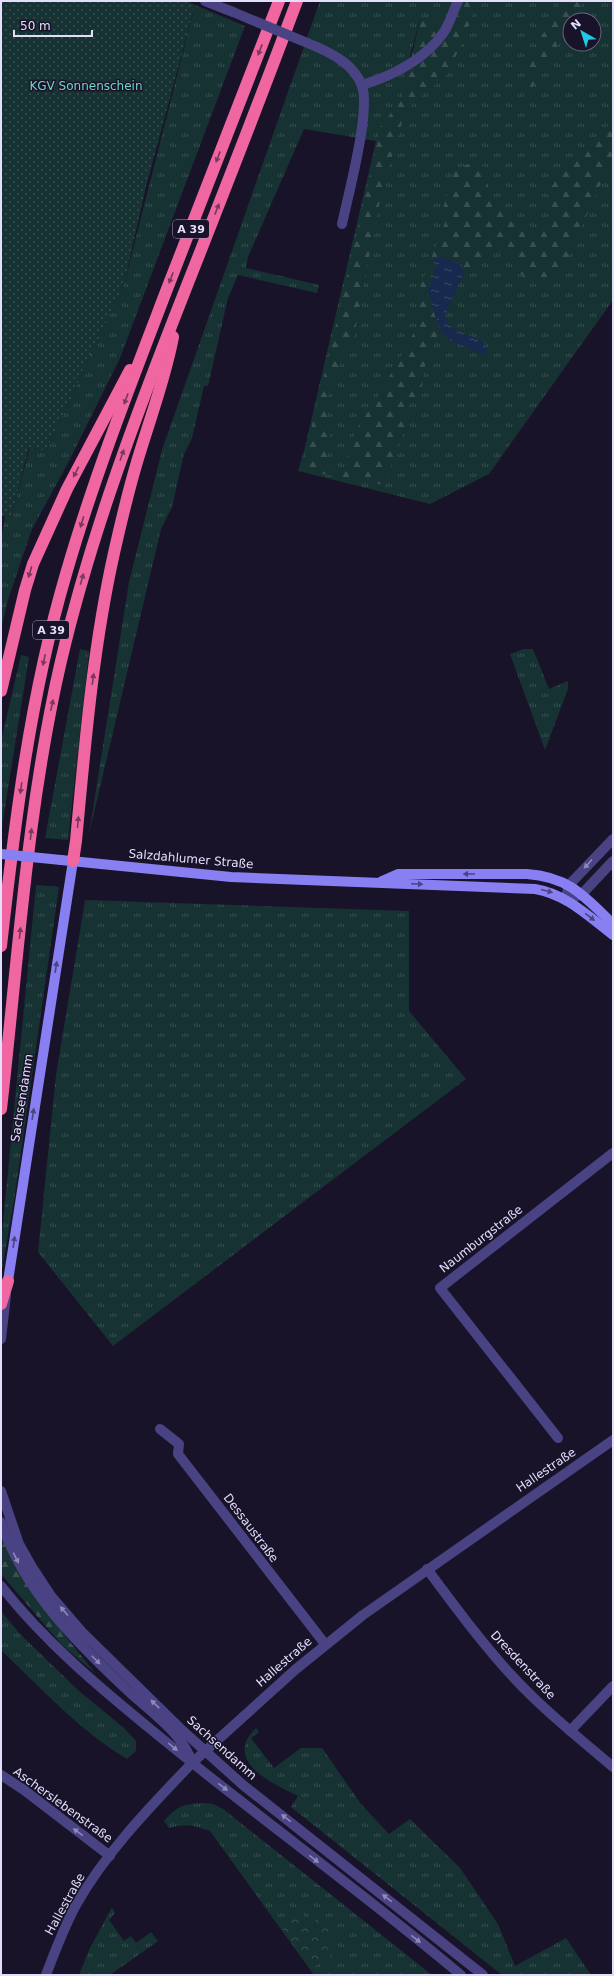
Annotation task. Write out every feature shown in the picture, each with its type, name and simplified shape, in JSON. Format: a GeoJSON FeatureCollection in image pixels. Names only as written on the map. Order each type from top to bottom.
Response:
{"type":"FeatureCollection","features":[{"type":"Feature","properties":{"kind":"highway","name":"A 39"},"geometry":{"type":"LineString","coordinates":[[1,946],[26,751],[46,651],[66,575],[94,483],[149,336],[279,1]]}},
{"type":"Feature","properties":{"kind":"highway","name":"A 39"},"geometry":{"type":"LineString","coordinates":[[1,1109],[33,822],[49,719],[60,662],[84,573],[110,492],[177,310],[297,1]]}},
{"type":"Feature","properties":{"kind":"highway"},"geometry":{"type":"LineString","coordinates":[[67,860],[76,841],[91,696],[104,607],[125,506],[136,463],[169,357],[177,310]]}},
{"type":"Feature","properties":{"kind":"highway"},"geometry":{"type":"LineString","coordinates":[[1,691],[25,590],[41,543],[110,407],[149,336]]}},
{"type":"Feature","properties":{"kind":"highway"},"geometry":{"type":"LineString","coordinates":[[1,1304],[8,1281]]}},
{"type":"Feature","properties":{"kind":"main road","name":"Salzdahlumer Straße"},"geometry":{"type":"LineString","coordinates":[[1,854],[231,877],[535,888],[556,894],[568,900],[613,935]]}},
{"type":"Feature","properties":{"kind":"main road","name":"Sachsendamm"},"geometry":{"type":"LineString","coordinates":[[8,1281],[67,860]]}},
{"type":"Feature","properties":{"kind":"main road","name":"Salzdahlumer Straße"},"geometry":{"type":"LineString","coordinates":[[378,883],[398,874],[547,875],[569,885],[582,894],[613,924]]}},
{"type":"Feature","properties":{"kind":"street"},"geometry":{"type":"LineString","coordinates":[[205,1],[317,47],[336,57],[352,70],[362,85],[365,95],[363,118],[342,224]]}},
{"type":"Feature","properties":{"kind":"street"},"geometry":{"type":"LineString","coordinates":[[362,85],[387,77],[427,51],[445,31],[458,1]]}},
{"type":"Feature","properties":{"kind":"street"},"geometry":{"type":"LineString","coordinates":[[613,839],[569,885],[567,893],[568,900],[582,894],[613,861]]}},
{"type":"Feature","properties":{"kind":"street","name":"Naumburgstraße"},"geometry":{"type":"LineString","coordinates":[[558,1438],[440,1288],[613,1153]]}},
{"type":"Feature","properties":{"kind":"street","name":"Sachsendamm"},"geometry":{"type":"LineString","coordinates":[[1,1339],[8,1281]]}},
{"type":"Feature","properties":{"kind":"street","name":"Dessaustraße"},"geometry":{"type":"LineString","coordinates":[[160,1429],[179,1444],[178,1454],[325,1644]]}},
{"type":"Feature","properties":{"kind":"street","name":"Hallestraße"},"geometry":{"type":"LineString","coordinates":[[46,1975],[58,1942],[77,1904],[110,1856],[141,1817],[192,1763],[325,1644],[427,1569],[613,1440]]}},
{"type":"Feature","properties":{"kind":"street","name":"Sachsendamm"},"geometry":{"type":"LineString","coordinates":[[1,1491],[20,1544],[32,1567],[51,1596],[82,1632],[205,1752],[243,1785],[483,1975]]}},
{"type":"Feature","properties":{"kind":"street","name":"Sachsendamm"},"geometry":{"type":"LineString","coordinates":[[1,1522],[19,1564],[30,1583],[58,1621],[120,1684],[178,1737],[190,1754],[192,1763]]}},
{"type":"Feature","properties":{"kind":"street","name":"Dresdenstraße"},"geometry":{"type":"LineString","coordinates":[[427,1569],[496,1659],[538,1702],[613,1767]]}},
{"type":"Feature","properties":{"kind":"street","name":"Sachsendamm"},"geometry":{"type":"LineString","coordinates":[[1,1586],[33,1624],[69,1659],[192,1763],[461,1975]]}},
{"type":"Feature","properties":{"kind":"street"},"geometry":{"type":"LineString","coordinates":[[570,1730],[613,1686]]}},
{"type":"Feature","properties":{"kind":"street","name":"Ascherslebenstraße"},"geometry":{"type":"LineString","coordinates":[[1,1775],[24,1790],[110,1856]]}},
{"type":"Feature","properties":{"kind":"green space","name":"KGV Sonnenschein"},"geometry":{"type":"Polygon","coordinates":[[[1,1],[186,1],[195,5],[146,187],[124,284],[46,451],[29,447],[11,517],[1,516],[1,1]]]}},
{"type":"Feature","properties":{"kind":"green space"},"geometry":{"type":"Polygon","coordinates":[[[320,1],[613,1],[613,300],[489,474],[430,504],[298,471],[305,447],[376,141],[304,129],[248,257],[246,268],[319,285],[317,293],[238,275],[228,298],[208,386],[204,386],[192,438],[184,454],[172,507],[161,529],[89,834],[129,582],[162,450],[320,1]],[[420,19],[406,71],[429,55],[420,19]]]}},
{"type":"Feature","properties":{"kind":"green space"},"geometry":{"type":"Polygon","coordinates":[[[463,1],[478,1],[463,41],[446,76],[413,103],[404,116],[382,190],[354,336],[344,350],[327,400],[330,443],[327,462],[329,468],[340,470],[345,469],[355,431],[378,397],[418,325],[417,303],[420,287],[445,223],[443,209],[453,171],[470,163],[481,161],[491,197],[509,220],[529,231],[550,217],[548,192],[562,171],[585,154],[613,119],[613,156],[559,278],[526,283],[514,257],[499,252],[482,255],[475,268],[464,273],[463,266],[457,261],[446,257],[434,257],[432,262],[435,264],[427,292],[441,334],[434,345],[425,366],[421,390],[415,399],[410,403],[408,422],[384,485],[301,470],[331,347],[381,126],[402,99],[420,19],[456,20],[463,1]]]}},
{"type":"Feature","properties":{"kind":"green space"},"geometry":{"type":"Polygon","coordinates":[[[560,1],[583,1],[577,12],[562,12],[562,38],[527,97],[521,91],[528,77],[528,57],[558,11],[560,1]]]}},
{"type":"Feature","properties":{"kind":"green space"},"geometry":{"type":"Polygon","coordinates":[[[195,5],[245,26],[120,358],[68,463],[32,529],[8,600],[1,629],[1,541],[5,516],[11,517],[30,447],[46,451],[124,284],[195,5]]]}},
{"type":"Feature","properties":{"kind":"green space"},"geometry":{"type":"Polygon","coordinates":[[[80,649],[89,651],[68,840],[45,838],[80,649]]]}},
{"type":"Feature","properties":{"kind":"green space"},"geometry":{"type":"Polygon","coordinates":[[[524,649],[533,649],[549,689],[568,681],[568,689],[545,750],[510,654],[524,649]]]}},
{"type":"Feature","properties":{"kind":"green space"},"geometry":{"type":"Polygon","coordinates":[[[21,655],[29,657],[1,833],[1,741],[21,655]]]}},
{"type":"Feature","properties":{"kind":"green space"},"geometry":{"type":"Polygon","coordinates":[[[36,885],[59,887],[14,1201],[1,1275],[1,1243],[36,885]]]}},
{"type":"Feature","properties":{"kind":"green space"},"geometry":{"type":"Polygon","coordinates":[[[85,900],[409,911],[409,1011],[466,1079],[113,1346],[38,1252],[56,1075],[85,900]]]}},
{"type":"Feature","properties":{"kind":"green space"},"geometry":{"type":"Polygon","coordinates":[[[1,1535],[20,1573],[56,1624],[96,1674],[62,1645],[1,1574],[1,1535]]]}},
{"type":"Feature","properties":{"kind":"green space"},"geometry":{"type":"Polygon","coordinates":[[[1,1611],[19,1633],[79,1691],[124,1728],[136,1741],[136,1751],[127,1759],[93,1736],[61,1708],[1,1650],[1,1611]]]}},
{"type":"Feature","properties":{"kind":"green space"},"geometry":{"type":"Polygon","coordinates":[[[256,1728],[259,1732],[251,1738],[274,1768],[301,1748],[322,1748],[361,1804],[389,1834],[410,1819],[460,1868],[498,1924],[515,1966],[566,1938],[591,1975],[502,1975],[291,1807],[298,1796],[276,1785],[254,1770],[247,1761],[245,1751],[247,1740],[256,1728]]]}},
{"type":"Feature","properties":{"kind":"green space"},"geometry":{"type":"Polygon","coordinates":[[[203,1803],[213,1804],[223,1809],[432,1975],[314,1975],[210,1831],[190,1825],[169,1828],[164,1821],[173,1812],[185,1805],[203,1803]]]}},
{"type":"Feature","properties":{"kind":"green space"},"geometry":{"type":"Polygon","coordinates":[[[112,1907],[115,1913],[109,1920],[124,1941],[131,1936],[136,1943],[151,1932],[158,1941],[110,1975],[79,1975],[90,1948],[112,1907]]]}},
{"type":"Feature","properties":{"kind":"green space"},"geometry":{"type":"Polygon","coordinates":[[[302,1913],[310,1924],[322,1916],[337,1935],[326,1943],[311,1925],[332,1955],[311,1969],[281,1927],[302,1913]]]}},
{"type":"Feature","properties":{"kind":"water"},"geometry":{"type":"Polygon","coordinates":[[[441,257],[458,263],[462,267],[463,275],[445,315],[448,323],[460,332],[474,337],[485,344],[488,351],[484,353],[476,352],[457,343],[453,343],[441,331],[428,292],[436,264],[433,262],[435,258],[441,257]]]}}]}
